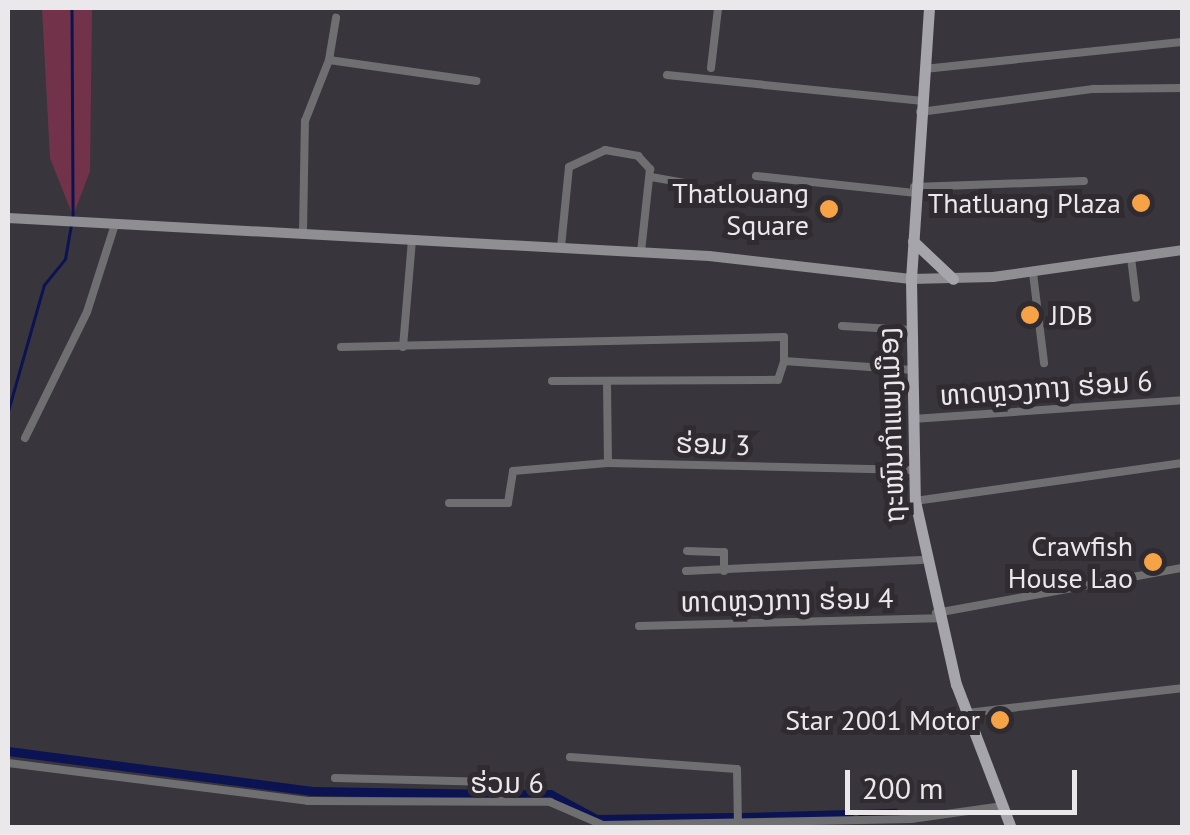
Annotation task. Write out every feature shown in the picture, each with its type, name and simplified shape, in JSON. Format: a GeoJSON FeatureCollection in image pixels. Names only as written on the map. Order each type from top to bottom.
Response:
{"type":"FeatureCollection","features":[{"type":"Feature","properties":{"kind":"main road","name":"ຖະໜົນກຳແພງເມືອງ"},"geometry":{"type":"LineString","coordinates":[[929,8],[911,279],[914,501],[922,560],[936,615],[967,713],[1011,828]]}},
{"type":"Feature","properties":{"kind":"main road"},"geometry":{"type":"LineString","coordinates":[[8,218],[641,252],[911,279],[1033,272],[1182,250]]}},
{"type":"Feature","properties":{"kind":"main road"},"geometry":{"type":"LineString","coordinates":[[913,241],[953,279]]}},
{"type":"Feature","properties":{"kind":"street"},"geometry":{"type":"LineString","coordinates":[[711,68],[718,8]]}},
{"type":"Feature","properties":{"kind":"street"},"geometry":{"type":"LineString","coordinates":[[303,232],[305,121],[329,60],[336,18]]}},
{"type":"Feature","properties":{"kind":"street"},"geometry":{"type":"LineString","coordinates":[[924,69],[1182,42]]}},
{"type":"Feature","properties":{"kind":"street"},"geometry":{"type":"LineString","coordinates":[[329,60],[478,81]]}},
{"type":"Feature","properties":{"kind":"street"},"geometry":{"type":"LineString","coordinates":[[667,75],[920,107],[1093,89],[1182,88]]}},
{"type":"Feature","properties":{"kind":"street"},"geometry":{"type":"LineString","coordinates":[[561,247],[575,160],[630,153],[644,160],[651,177],[641,252]]}},
{"type":"Feature","properties":{"kind":"street"},"geometry":{"type":"LineString","coordinates":[[756,176],[914,190],[1084,182]]}},
{"type":"Feature","properties":{"kind":"street"},"geometry":{"type":"LineString","coordinates":[[651,177],[684,183]]}},
{"type":"Feature","properties":{"kind":"street"},"geometry":{"type":"LineString","coordinates":[[25,438],[87,312],[115,224]]}},
{"type":"Feature","properties":{"kind":"street"},"geometry":{"type":"LineString","coordinates":[[403,347],[412,239]]}},
{"type":"Feature","properties":{"kind":"street"},"geometry":{"type":"LineString","coordinates":[[1130,258],[1136,298]]}},
{"type":"Feature","properties":{"kind":"street"},"geometry":{"type":"LineString","coordinates":[[1033,272],[1044,363]]}},
{"type":"Feature","properties":{"kind":"street"},"geometry":{"type":"LineString","coordinates":[[842,326],[912,330]]}},
{"type":"Feature","properties":{"kind":"street"},"geometry":{"type":"LineString","coordinates":[[342,347],[720,334],[787,338],[780,380],[552,381]]}},
{"type":"Feature","properties":{"kind":"street"},"geometry":{"type":"LineString","coordinates":[[784,360],[913,370]]}},
{"type":"Feature","properties":{"kind":"street"},"geometry":{"type":"LineString","coordinates":[[606,382],[608,463]]}},
{"type":"Feature","properties":{"kind":"street","name":"ທາດຫຼວງກາງ ຮ່ອມ 6"},"geometry":{"type":"LineString","coordinates":[[913,419],[1182,400]]}},
{"type":"Feature","properties":{"kind":"street","name":"ຮ່ອມ 3"},"geometry":{"type":"LineString","coordinates":[[449,503],[508,503],[512,470],[608,463],[912,470]]}},
{"type":"Feature","properties":{"kind":"street"},"geometry":{"type":"LineString","coordinates":[[914,501],[1182,463]]}},
{"type":"Feature","properties":{"kind":"street"},"geometry":{"type":"LineString","coordinates":[[687,551],[724,552],[724,571]]}},
{"type":"Feature","properties":{"kind":"street"},"geometry":{"type":"LineString","coordinates":[[686,571],[922,560]]}},
{"type":"Feature","properties":{"kind":"street","name":"ທາດຫຼວງກາງ ຮ່ອມ 4"},"geometry":{"type":"LineString","coordinates":[[639,626],[936,615],[1182,568]]}},
{"type":"Feature","properties":{"kind":"street"},"geometry":{"type":"LineString","coordinates":[[967,713],[1182,688]]}},
{"type":"Feature","properties":{"kind":"street"},"geometry":{"type":"LineString","coordinates":[[570,757],[737,769],[738,824]]}},
{"type":"Feature","properties":{"kind":"street","name":"ຮ່ວມ 6"},"geometry":{"type":"LineString","coordinates":[[8,763],[308,801],[550,802],[589,824],[628,826],[912,823],[1003,806]]}},
{"type":"Feature","properties":{"kind":"street"},"geometry":{"type":"LineString","coordinates":[[335,778],[492,782],[503,801]]}},
{"type":"Feature","properties":{"kind":"shaded area"},"geometry":{"type":"Polygon","coordinates":[[[42,8],[92,8],[90,171],[73,216],[50,158],[42,8]]]}},
{"type":"Feature","properties":{"kind":"waterway"},"geometry":{"type":"LineString","coordinates":[[72,8],[73,216]]}},
{"type":"Feature","properties":{"kind":"waterway"},"geometry":{"type":"LineString","coordinates":[[8,411],[44,285],[65,259],[71,224]]}},
{"type":"Feature","properties":{"kind":"waterway"},"geometry":{"type":"LineString","coordinates":[[8,751],[312,791],[496,794]]}},
{"type":"Feature","properties":{"kind":"waterway"},"geometry":{"type":"LineString","coordinates":[[509,794],[550,794],[596,819],[733,817]]}},
{"type":"Feature","properties":{"kind":"waterway"},"geometry":{"type":"LineString","coordinates":[[862,814],[895,813]]}},
{"type":"Feature","properties":{"kind":"waterway"},"geometry":{"type":"LineString","coordinates":[[743,817],[849,814]]}},
{"type":"Feature","properties":{"kind":"place","name":"Thatluang Plaza"},"geometry":{"type":"Point","coordinates":[1141,203]}},
{"type":"Feature","properties":{"kind":"place","name":"Thatlouang Square"},"geometry":{"type":"Point","coordinates":[829,209]}},
{"type":"Feature","properties":{"kind":"place","name":"JDB"},"geometry":{"type":"Point","coordinates":[1030,315]}},
{"type":"Feature","properties":{"kind":"place","name":"Crawfish House Lao"},"geometry":{"type":"Point","coordinates":[1153,562]}},
{"type":"Feature","properties":{"kind":"place","name":"Star 2001 Motor"},"geometry":{"type":"Point","coordinates":[1000,720]}}]}
